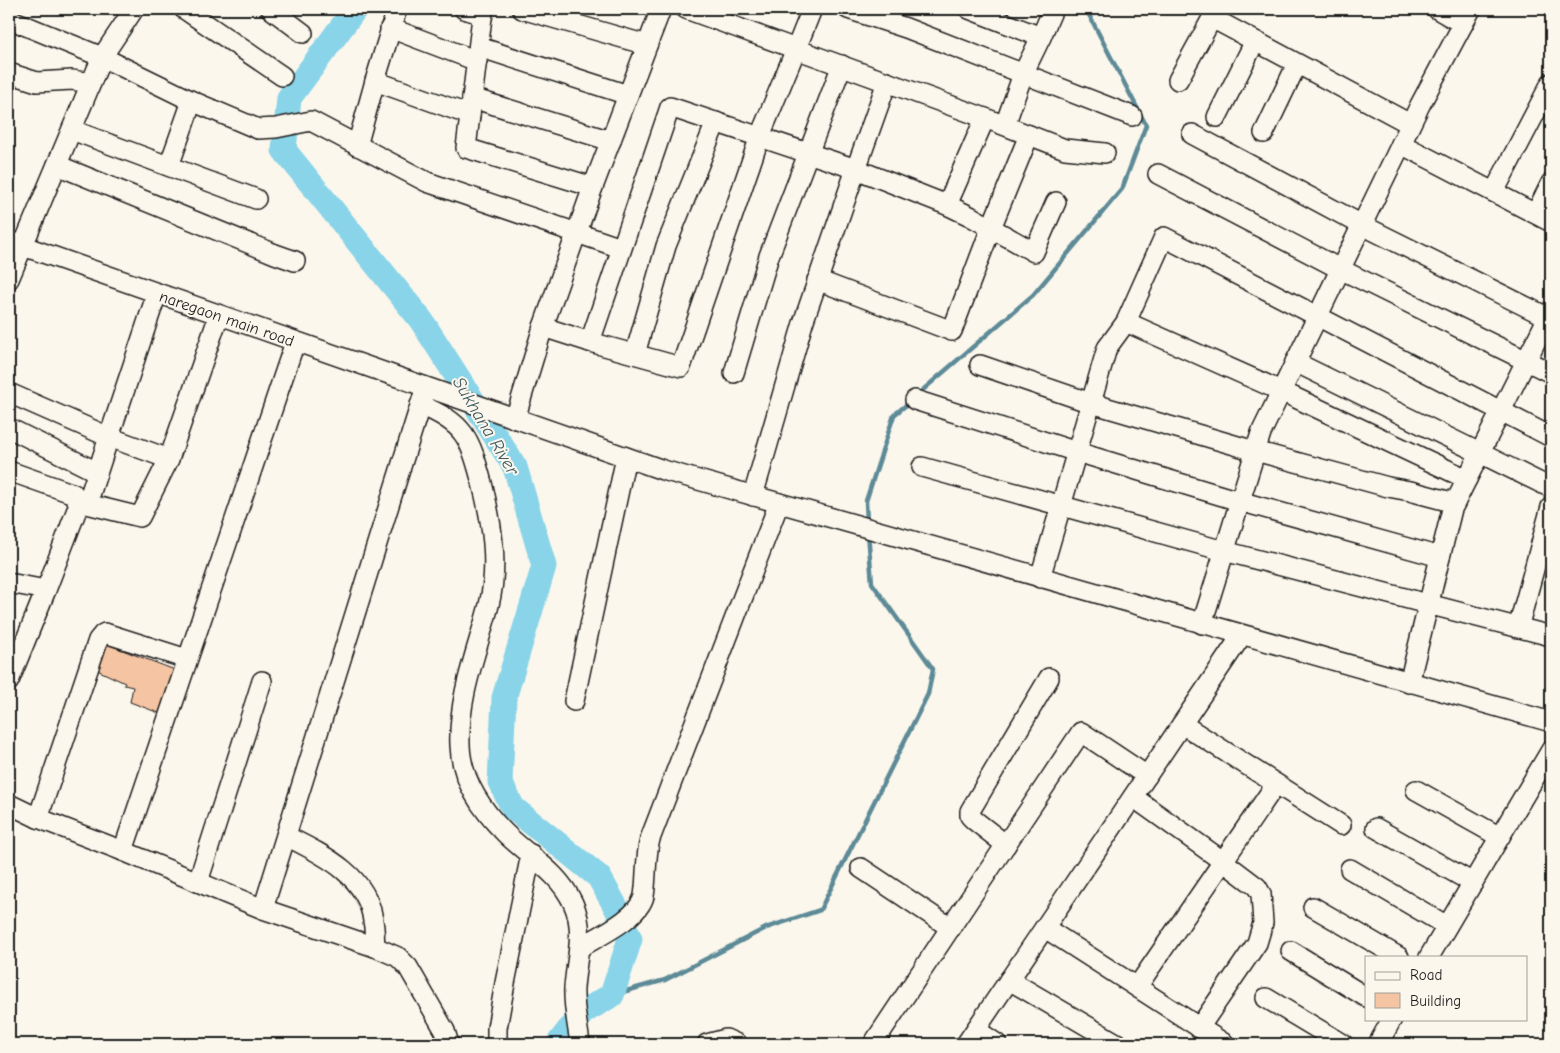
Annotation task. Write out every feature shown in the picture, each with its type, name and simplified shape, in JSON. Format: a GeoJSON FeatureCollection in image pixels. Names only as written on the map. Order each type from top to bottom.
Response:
{"type":"FeatureCollection","features":[{"type":"Feature","properties":{"kind":"street"},"geometry":{"type":"LineString","coordinates":[[9,279],[16,244],[57,165],[102,57],[134,9]]}},
{"type":"Feature","properties":{"kind":"street"},"geometry":{"type":"LineString","coordinates":[[184,9],[282,76]]}},
{"type":"Feature","properties":{"kind":"street"},"geometry":{"type":"LineString","coordinates":[[271,9],[303,33]]}},
{"type":"Feature","properties":{"kind":"street"},"geometry":{"type":"LineString","coordinates":[[357,146],[397,9]]}},
{"type":"Feature","properties":{"kind":"street"},"geometry":{"type":"LineString","coordinates":[[464,9],[483,12],[466,148],[593,187]]}},
{"type":"Feature","properties":{"kind":"street"},"geometry":{"type":"LineString","coordinates":[[522,9],[648,44]]}},
{"type":"Feature","properties":{"kind":"street"},"geometry":{"type":"LineString","coordinates":[[515,419],[543,327],[593,187],[661,9]]}},
{"type":"Feature","properties":{"kind":"street"},"geometry":{"type":"LineString","coordinates":[[686,9],[1005,125],[1065,149],[1105,153]]}},
{"type":"Feature","properties":{"kind":"street"},"geometry":{"type":"LineString","coordinates":[[543,327],[681,367],[760,136],[812,9]]}},
{"type":"Feature","properties":{"kind":"street"},"geometry":{"type":"LineString","coordinates":[[848,9],[906,28],[1132,116]]}},
{"type":"Feature","properties":{"kind":"street"},"geometry":{"type":"LineString","coordinates":[[969,9],[1041,37]]}},
{"type":"Feature","properties":{"kind":"street"},"geometry":{"type":"LineString","coordinates":[[1005,125],[1023,74],[1053,9]]}},
{"type":"Feature","properties":{"kind":"street"},"geometry":{"type":"LineString","coordinates":[[1202,624],[1260,433],[1410,124],[1467,16],[1437,9]]}},
{"type":"Feature","properties":{"kind":"street"},"geometry":{"type":"LineString","coordinates":[[1178,80],[1214,13],[1255,41],[1410,124]]}},
{"type":"Feature","properties":{"kind":"street"},"geometry":{"type":"LineString","coordinates":[[9,19],[102,57],[192,101],[258,129],[276,128],[311,121],[428,182],[621,248]]}},
{"type":"Feature","properties":{"kind":"street"},"geometry":{"type":"LineString","coordinates":[[390,28],[628,95]]}},
{"type":"Feature","properties":{"kind":"street"},"geometry":{"type":"LineString","coordinates":[[1217,117],[1255,41]]}},
{"type":"Feature","properties":{"kind":"street"},"geometry":{"type":"LineString","coordinates":[[1264,133],[1298,64]]}},
{"type":"Feature","properties":{"kind":"street"},"geometry":{"type":"LineString","coordinates":[[734,373],[760,283],[842,65]]}},
{"type":"Feature","properties":{"kind":"street"},"geometry":{"type":"LineString","coordinates":[[9,73],[37,82],[72,80],[91,82]]}},
{"type":"Feature","properties":{"kind":"street"},"geometry":{"type":"LineString","coordinates":[[375,81],[471,107],[611,141]]}},
{"type":"Feature","properties":{"kind":"street"},"geometry":{"type":"LineString","coordinates":[[752,496],[817,280],[887,82]]}},
{"type":"Feature","properties":{"kind":"street"},"geometry":{"type":"LineString","coordinates":[[1494,192],[1551,83]]}},
{"type":"Feature","properties":{"kind":"street"},"geometry":{"type":"LineString","coordinates":[[169,166],[192,101]]}},
{"type":"Feature","properties":{"kind":"street"},"geometry":{"type":"LineString","coordinates":[[590,342],[670,107],[856,169],[947,205],[1034,252],[1056,202]]}},
{"type":"Feature","properties":{"kind":"street"},"geometry":{"type":"LineString","coordinates":[[947,205],[984,118]]}},
{"type":"Feature","properties":{"kind":"street"},"geometry":{"type":"LineString","coordinates":[[635,354],[666,246],[716,122]]}},
{"type":"Feature","properties":{"kind":"street"},"geometry":{"type":"LineString","coordinates":[[72,130],[256,199]]}},
{"type":"Feature","properties":{"kind":"street"},"geometry":{"type":"LineString","coordinates":[[1192,134],[1362,225],[1550,316],[1455,503],[1409,683]]}},
{"type":"Feature","properties":{"kind":"street"},"geometry":{"type":"LineString","coordinates":[[817,280],[952,331],[1029,135]]}},
{"type":"Feature","properties":{"kind":"street"},"geometry":{"type":"LineString","coordinates":[[1401,144],[1551,222]]}},
{"type":"Feature","properties":{"kind":"street"},"geometry":{"type":"LineString","coordinates":[[57,165],[295,261]]}},
{"type":"Feature","properties":{"kind":"street"},"geometry":{"type":"LineString","coordinates":[[1158,174],[1340,269],[1551,373]]}},
{"type":"Feature","properties":{"kind":"street"},"geometry":{"type":"LineString","coordinates":[[1531,211],[1536,213],[1551,183]]}},
{"type":"Feature","properties":{"kind":"street"},"geometry":{"type":"LineString","coordinates":[[1040,578],[1107,348],[1126,322],[1164,237],[1551,437]]}},
{"type":"Feature","properties":{"kind":"street","name":"naregaon main road"},"geometry":{"type":"LineString","coordinates":[[16,244],[295,342],[423,396],[444,394],[663,470],[1551,722]]}},
{"type":"Feature","properties":{"kind":"street"},"geometry":{"type":"LineString","coordinates":[[9,681],[97,472],[158,294]]}},
{"type":"Feature","properties":{"kind":"street"},"geometry":{"type":"LineString","coordinates":[[9,471],[74,494],[83,504],[140,517],[168,460],[219,315]]}},
{"type":"Feature","properties":{"kind":"street"},"geometry":{"type":"LineString","coordinates":[[1126,322],[1281,391],[1467,479]]}},
{"type":"Feature","properties":{"kind":"street"},"geometry":{"type":"LineString","coordinates":[[123,851],[295,342]]}},
{"type":"Feature","properties":{"kind":"street"},"geometry":{"type":"LineString","coordinates":[[1295,362],[1551,488]]}},
{"type":"Feature","properties":{"kind":"street"},"geometry":{"type":"LineString","coordinates":[[980,365],[1091,404],[1255,451],[1455,503]]}},
{"type":"Feature","properties":{"kind":"street"},"geometry":{"type":"LineString","coordinates":[[9,393],[109,437],[168,460]]}},
{"type":"Feature","properties":{"kind":"street"},"geometry":{"type":"LineString","coordinates":[[263,909],[423,396],[464,435],[474,456],[490,514],[494,549],[494,572],[489,605],[472,660],[462,703],[460,746],[463,768],[468,785],[483,808],[505,833],[556,876],[567,890],[574,906],[579,922],[580,937],[574,1000],[580,1044]]}},
{"type":"Feature","properties":{"kind":"street"},"geometry":{"type":"LineString","coordinates":[[916,400],[1077,452],[1240,501],[1440,557]]}},
{"type":"Feature","properties":{"kind":"street"},"geometry":{"type":"LineString","coordinates":[[9,428],[97,472]]}},
{"type":"Feature","properties":{"kind":"street"},"geometry":{"type":"LineString","coordinates":[[574,701],[626,458]]}},
{"type":"Feature","properties":{"kind":"street"},"geometry":{"type":"LineString","coordinates":[[922,467],[1224,551],[1551,636]]}},
{"type":"Feature","properties":{"kind":"street"},"geometry":{"type":"LineString","coordinates":[[579,948],[612,929],[632,914],[644,897],[646,853],[650,839],[779,503]]}},
{"type":"Feature","properties":{"kind":"street"},"geometry":{"type":"LineString","coordinates":[[1518,628],[1551,507]]}},
{"type":"Feature","properties":{"kind":"street"},"geometry":{"type":"LineString","coordinates":[[9,583],[46,590]]}},
{"type":"Feature","properties":{"kind":"street"},"geometry":{"type":"LineString","coordinates":[[38,818],[98,640],[103,634],[106,633],[187,659]]}},
{"type":"Feature","properties":{"kind":"street"},"geometry":{"type":"LineString","coordinates":[[997,1044],[971,1037],[1242,635]]}},
{"type":"Feature","properties":{"kind":"street"},"geometry":{"type":"LineString","coordinates":[[1006,845],[974,820],[970,816],[970,811],[1049,678]]}},
{"type":"Feature","properties":{"kind":"street"},"geometry":{"type":"LineString","coordinates":[[198,882],[262,680]]}},
{"type":"Feature","properties":{"kind":"street"},"geometry":{"type":"LineString","coordinates":[[1182,724],[1341,826]]}},
{"type":"Feature","properties":{"kind":"street"},"geometry":{"type":"LineString","coordinates":[[873,1044],[1081,732],[1147,776]]}},
{"type":"Feature","properties":{"kind":"street"},"geometry":{"type":"LineString","coordinates":[[1430,956],[1551,750]]}},
{"type":"Feature","properties":{"kind":"street"},"geometry":{"type":"LineString","coordinates":[[1136,987],[1276,784]]}},
{"type":"Feature","properties":{"kind":"street"},"geometry":{"type":"LineString","coordinates":[[1416,790],[1500,837]]}},
{"type":"Feature","properties":{"kind":"street"},"geometry":{"type":"LineString","coordinates":[[1133,797],[1224,862],[1257,888],[1261,894],[1263,924],[1257,943],[1199,1028]]}},
{"type":"Feature","properties":{"kind":"street"},"geometry":{"type":"LineString","coordinates":[[9,804],[38,818],[263,909],[375,948],[398,958],[408,967],[445,1031],[449,1044]]}},
{"type":"Feature","properties":{"kind":"street"},"geometry":{"type":"LineString","coordinates":[[1376,828],[1473,883]]}},
{"type":"Feature","properties":{"kind":"street"},"geometry":{"type":"LineString","coordinates":[[286,836],[328,857],[344,869],[359,885],[368,902],[373,920],[375,948]]}},
{"type":"Feature","properties":{"kind":"street"},"geometry":{"type":"LineString","coordinates":[[497,1044],[497,1028],[530,854]]}},
{"type":"Feature","properties":{"kind":"street"},"geometry":{"type":"LineString","coordinates":[[861,868],[951,928]]}},
{"type":"Feature","properties":{"kind":"street"},"geometry":{"type":"LineString","coordinates":[[1350,869],[1447,926]]}},
{"type":"Feature","properties":{"kind":"street"},"geometry":{"type":"LineString","coordinates":[[1313,907],[1397,956]]}},
{"type":"Feature","properties":{"kind":"street"},"geometry":{"type":"LineString","coordinates":[[1045,928],[1225,1044]]}},
{"type":"Feature","properties":{"kind":"street"},"geometry":{"type":"LineString","coordinates":[[1291,951],[1365,996]]}},
{"type":"Feature","properties":{"kind":"street"},"geometry":{"type":"LineString","coordinates":[[1009,980],[1118,1044]]}},
{"type":"Feature","properties":{"kind":"street"},"geometry":{"type":"LineString","coordinates":[[1266,998],[1343,1044]]}},
{"type":"Feature","properties":{"kind":"street"},"geometry":{"type":"LineString","coordinates":[[1378,1044],[1391,1020]]}},
{"type":"Feature","properties":{"kind":"street"},"geometry":{"type":"LineString","coordinates":[[707,1044],[726,1039],[737,1044]]}},
{"type":"Feature","properties":{"kind":"building"},"geometry":{"type":"Polygon","coordinates":[[[104,643],[175,670],[159,713],[130,702],[133,687],[124,685],[125,683],[95,669],[104,643]]]}},
{"type":"Feature","properties":{"kind":"waterway","name":"Sukhana River"},"geometry":{"type":"LineString","coordinates":[[355,9],[289,98],[284,150],[421,320],[515,467],[544,566],[504,698],[500,782],[513,808],[599,877],[617,909],[630,939],[612,995],[583,1012],[558,1044]]}},
{"type":"Feature","properties":{"kind":"waterway"},"geometry":{"type":"LineString","coordinates":[[917,395],[1033,295],[1122,189],[1146,125],[1086,9]]}},
{"type":"Feature","properties":{"kind":"waterway"},"geometry":{"type":"LineString","coordinates":[[867,523],[866,501],[894,415],[911,401]]}},
{"type":"Feature","properties":{"kind":"waterway"},"geometry":{"type":"LineString","coordinates":[[612,995],[665,980],[766,928],[820,910],[928,694],[933,669],[872,583],[868,533]]}}]}
